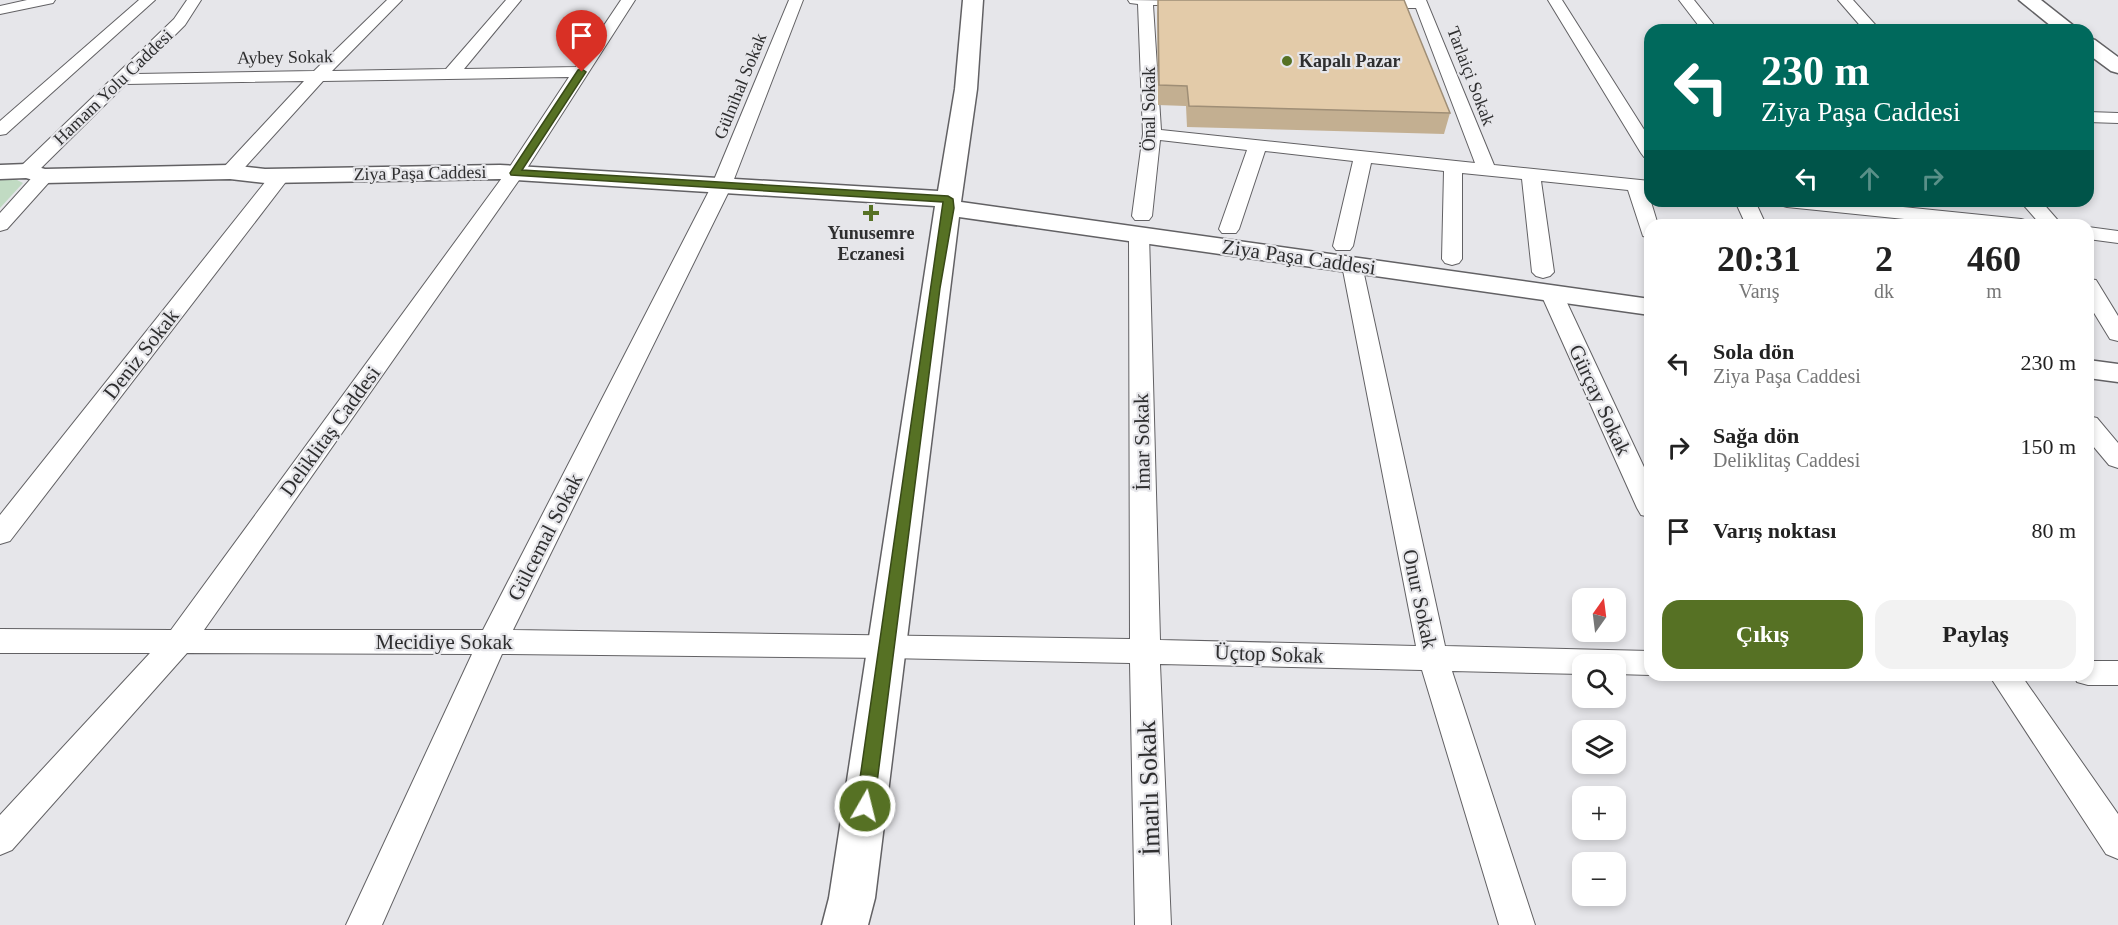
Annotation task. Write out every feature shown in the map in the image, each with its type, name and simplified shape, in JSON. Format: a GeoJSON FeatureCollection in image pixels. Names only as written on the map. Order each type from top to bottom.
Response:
{"type":"FeatureCollection","features":[{"type":"Feature","properties":{"kind":"main road"},"geometry":{"type":"LineString","coordinates":[[845,925],[852,898],[934,288],[966,89],[973,0]]}},
{"type":"Feature","properties":{"kind":"main road"},"geometry":{"type":"LineString","coordinates":[[2029,0],[2061,24]]}},
{"type":"Feature","properties":{"kind":"main road"},"geometry":{"type":"LineString","coordinates":[[2094,49],[2118,67]]}},
{"type":"Feature","properties":{"kind":"main road","name":"Ziya Paşa Caddesi"},"geometry":{"type":"LineString","coordinates":[[0,172],[36,174],[230,172],[281,175],[515,173],[720,187],[949,198],[1547,282],[1644,286]]}},
{"type":"Feature","properties":{"kind":"main road","name":"Ziya Paşa Caddesi"},"geometry":{"type":"LineString","coordinates":[[1141,225],[1229,229],[1348,255],[1452,259],[1644,306]]}},
{"type":"Feature","properties":{"kind":"main road"},"geometry":{"type":"LineString","coordinates":[[2094,348],[2118,351]]}},
{"type":"Feature","properties":{"kind":"main road"},"geometry":{"type":"LineString","coordinates":[[2094,370],[2118,373]]}},
{"type":"Feature","properties":{"kind":"street"},"geometry":{"type":"LineString","coordinates":[[0,10],[48,0]]}},
{"type":"Feature","properties":{"kind":"street","name":"Hamam Yolu Caddesi"},"geometry":{"type":"LineString","coordinates":[[0,130],[148,0]]}},
{"type":"Feature","properties":{"kind":"street","name":"Hamam Yolu Caddesi"},"geometry":{"type":"LineString","coordinates":[[0,225],[36,174],[120,79],[180,22],[194,0]]}},
{"type":"Feature","properties":{"kind":"street"},"geometry":{"type":"LineString","coordinates":[[230,172],[318,76],[395,0]]}},
{"type":"Feature","properties":{"kind":"street"},"geometry":{"type":"LineString","coordinates":[[451,74],[514,0]]}},
{"type":"Feature","properties":{"kind":"street","name":"Deliklitaş Caddesi"},"geometry":{"type":"LineString","coordinates":[[0,839],[178,643],[515,173],[628,0]]}},
{"type":"Feature","properties":{"kind":"street","name":"Gülnihal Sokak"},"geometry":{"type":"LineString","coordinates":[[720,187],[796,0]]}},
{"type":"Feature","properties":{"kind":"street"},"geometry":{"type":"LineString","coordinates":[[1135,0],[1202,1]]}},
{"type":"Feature","properties":{"kind":"street","name":"Önal Sokak"},"geometry":{"type":"LineString","coordinates":[[1141,225],[1152,134],[1145,0]]}},
{"type":"Feature","properties":{"kind":"street"},"geometry":{"type":"LineString","coordinates":[[1555,0],[1644,143]]}},
{"type":"Feature","properties":{"kind":"street"},"geometry":{"type":"LineString","coordinates":[[1686,0],[1705,24]]}},
{"type":"Feature","properties":{"kind":"street"},"geometry":{"type":"LineString","coordinates":[[1845,0],[1867,24]]}},
{"type":"Feature","properties":{"kind":"street"},"geometry":{"type":"LineString","coordinates":[[1352,3],[1420,2]]}},
{"type":"Feature","properties":{"kind":"street","name":"Tarlaiçi Sokak"},"geometry":{"type":"LineString","coordinates":[[1420,2],[1486,168]]}},
{"type":"Feature","properties":{"kind":"street","name":"Aybey Sokak"},"geometry":{"type":"LineString","coordinates":[[120,79],[582,72]]}},
{"type":"Feature","properties":{"kind":"street"},"geometry":{"type":"LineString","coordinates":[[2094,117],[2118,118]]}},
{"type":"Feature","properties":{"kind":"street"},"geometry":{"type":"LineString","coordinates":[[1152,134],[1486,168],[1643,187]]}},
{"type":"Feature","properties":{"kind":"street"},"geometry":{"type":"LineString","coordinates":[[1229,229],[1258,145]]}},
{"type":"Feature","properties":{"kind":"street"},"geometry":{"type":"LineString","coordinates":[[1348,255],[1364,156]]}},
{"type":"Feature","properties":{"kind":"street"},"geometry":{"type":"LineString","coordinates":[[1452,259],[1453,165]]}},
{"type":"Feature","properties":{"kind":"street","name":"Gürçay Sokak"},"geometry":{"type":"LineString","coordinates":[[1531,173],[1547,282],[1644,495]]}},
{"type":"Feature","properties":{"kind":"street","name":"Deniz Sokak"},"geometry":{"type":"LineString","coordinates":[[0,534],[281,175]]}},
{"type":"Feature","properties":{"kind":"street","name":"Gülcemal Sokak"},"geometry":{"type":"LineString","coordinates":[[364,925],[492,642],[720,187]]}},
{"type":"Feature","properties":{"kind":"street"},"geometry":{"type":"LineString","coordinates":[[1867,207],[1944,219]]}},
{"type":"Feature","properties":{"kind":"street"},"geometry":{"type":"LineString","coordinates":[[2036,207],[2046,219]]}},
{"type":"Feature","properties":{"kind":"street","name":"İmar Sokak"},"geometry":{"type":"LineString","coordinates":[[1141,225],[1145,651]]}},
{"type":"Feature","properties":{"kind":"street"},"geometry":{"type":"LineString","coordinates":[[2094,234],[2118,237]]}},
{"type":"Feature","properties":{"kind":"street","name":"Onur Sokak"},"geometry":{"type":"LineString","coordinates":[[1348,255],[1432,658],[1518,925]]}},
{"type":"Feature","properties":{"kind":"street"},"geometry":{"type":"LineString","coordinates":[[2094,289],[2118,294]]}},
{"type":"Feature","properties":{"kind":"street"},"geometry":{"type":"LineString","coordinates":[[2094,295],[2118,334]]}},
{"type":"Feature","properties":{"kind":"street"},"geometry":{"type":"LineString","coordinates":[[2094,431],[2118,459]]}},
{"type":"Feature","properties":{"kind":"street","name":"Mecidiye Sokak"},"geometry":{"type":"LineString","coordinates":[[0,641],[887,646]]}},
{"type":"Feature","properties":{"kind":"street","name":"Üçtop Sokak"},"geometry":{"type":"LineString","coordinates":[[887,646],[1644,663]]}},
{"type":"Feature","properties":{"kind":"street","name":"İmarlı Sokak"},"geometry":{"type":"LineString","coordinates":[[1145,651],[1153,925]]}},
{"type":"Feature","properties":{"kind":"street"},"geometry":{"type":"LineString","coordinates":[[2094,674],[2118,673]]}},
{"type":"Feature","properties":{"kind":"street"},"geometry":{"type":"LineString","coordinates":[[2008,681],[2118,843]]}},
{"type":"Feature","properties":{"kind":"green space"},"geometry":{"type":"Polygon","coordinates":[[[0,178],[13,178],[23,183],[0,208],[0,178]]]}},
{"type":"Feature","properties":{"kind":"building","name":"Kapalı Pazar"},"geometry":{"type":"Polygon","coordinates":[[[1158,0],[1404,0],[1450,113],[1189,106],[1187,86],[1159,85],[1158,0]]]}},
{"type":"Feature","properties":{"kind":"place","name":"Kapalı Pazar"},"geometry":{"type":"Point","coordinates":[1287,61]}},
{"type":"Feature","properties":{"kind":"place","name":"Yunusemre Eczanesi"},"geometry":{"type":"Point","coordinates":[871,213]}},
{"type":"Feature","properties":{"kind":"route"},"geometry":{"type":"LineString","coordinates":[[582,72],[515,173],[948,199],[949,208],[934,288],[865,806]]}}]}
